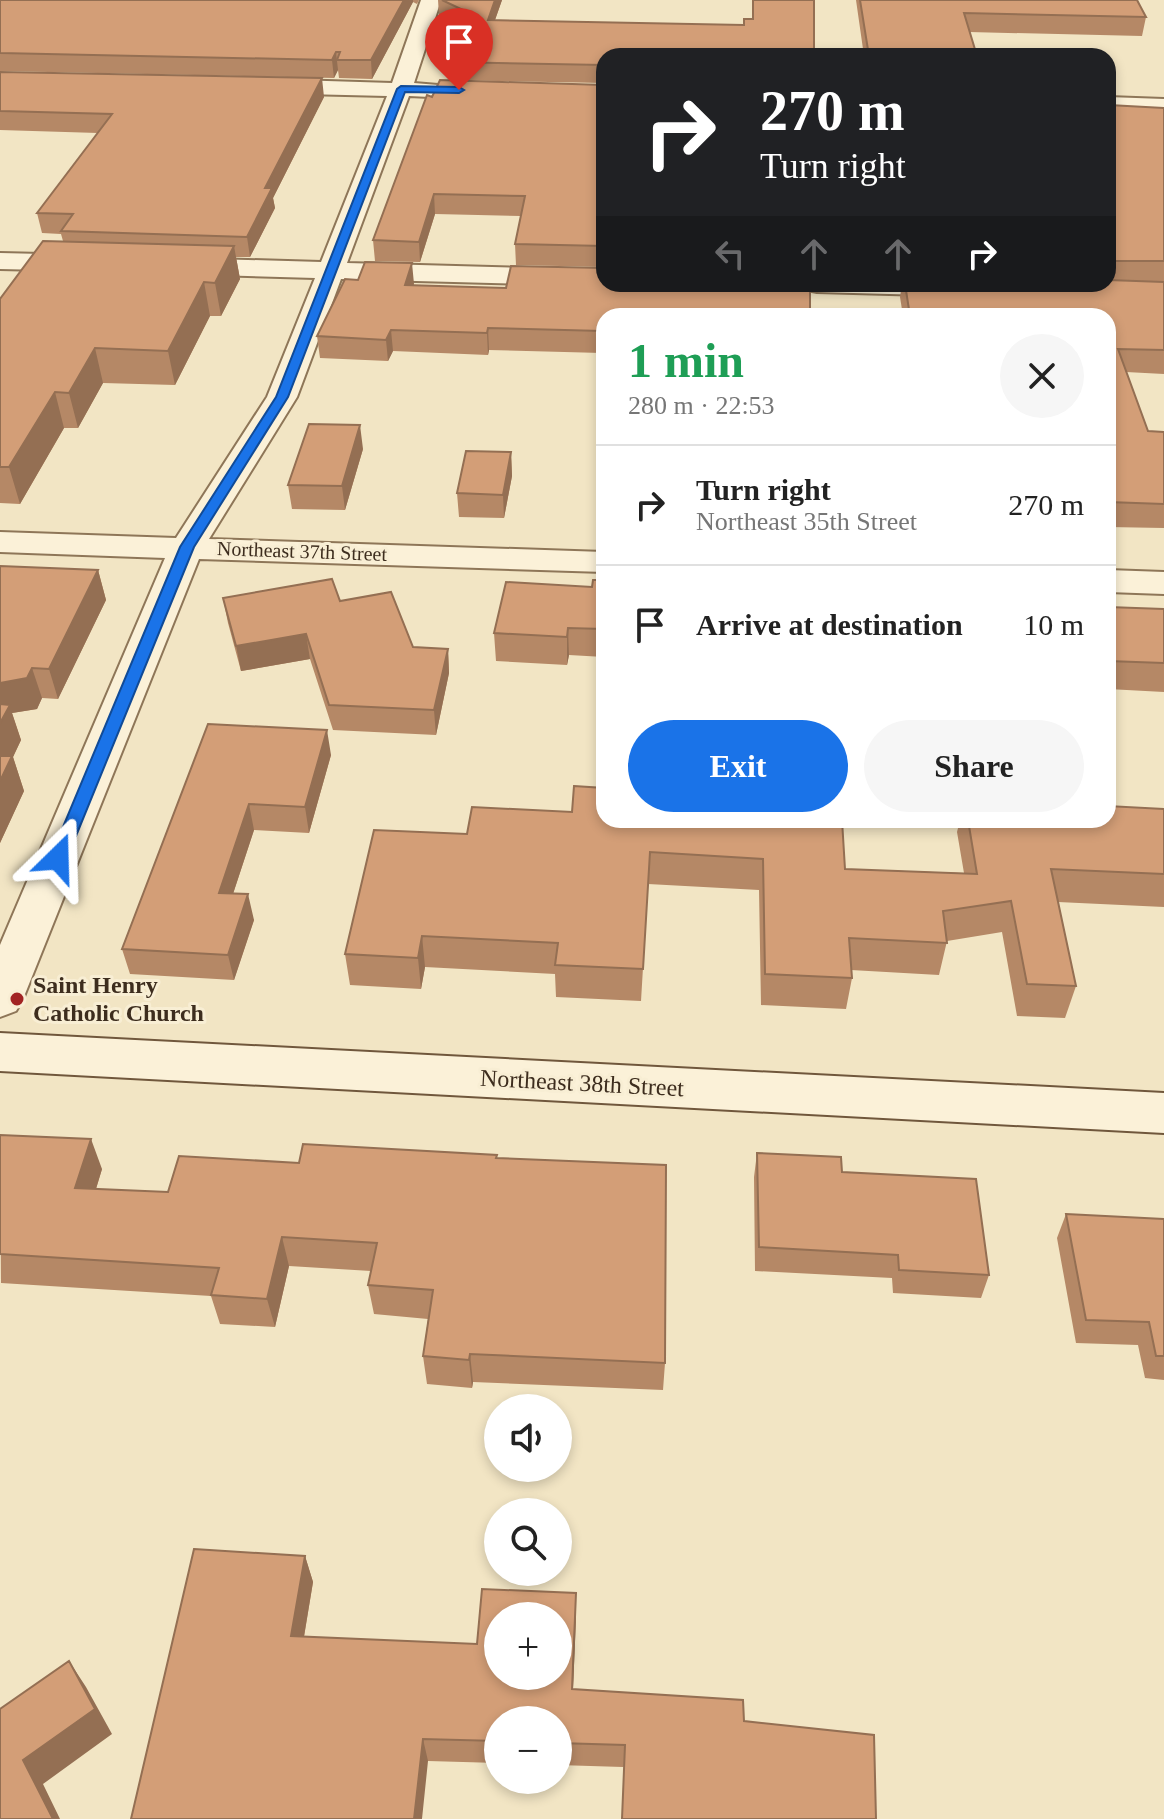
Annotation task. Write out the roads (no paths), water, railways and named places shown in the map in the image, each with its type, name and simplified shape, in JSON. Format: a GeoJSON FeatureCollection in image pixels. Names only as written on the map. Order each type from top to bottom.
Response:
{"type":"FeatureCollection","features":[{"type":"Feature","properties":{"kind":"street"},"geometry":{"type":"LineString","coordinates":[[0,999],[187,547],[282,397],[401,89],[431,0]]}},
{"type":"Feature","properties":{"kind":"street"},"geometry":{"type":"LineString","coordinates":[[247,86],[448,90]]}},
{"type":"Feature","properties":{"kind":"street"},"geometry":{"type":"LineString","coordinates":[[1116,104],[1164,106]]}},
{"type":"Feature","properties":{"kind":"street"},"geometry":{"type":"LineString","coordinates":[[0,261],[110,264]]}},
{"type":"Feature","properties":{"kind":"street"},"geometry":{"type":"LineString","coordinates":[[158,265],[596,278]]}},
{"type":"Feature","properties":{"kind":"street","name":"Northeast 37th Street"},"geometry":{"type":"LineString","coordinates":[[0,542],[596,562]]}},
{"type":"Feature","properties":{"kind":"street"},"geometry":{"type":"LineString","coordinates":[[1116,581],[1164,583]]}},
{"type":"Feature","properties":{"kind":"street","name":"Northeast 38th Street"},"geometry":{"type":"LineString","coordinates":[[0,1052],[1164,1113]]}},
{"type":"Feature","properties":{"kind":"place","name":"Saint Henry Catholic Church"},"geometry":{"type":"Point","coordinates":[17,999]}}]}
